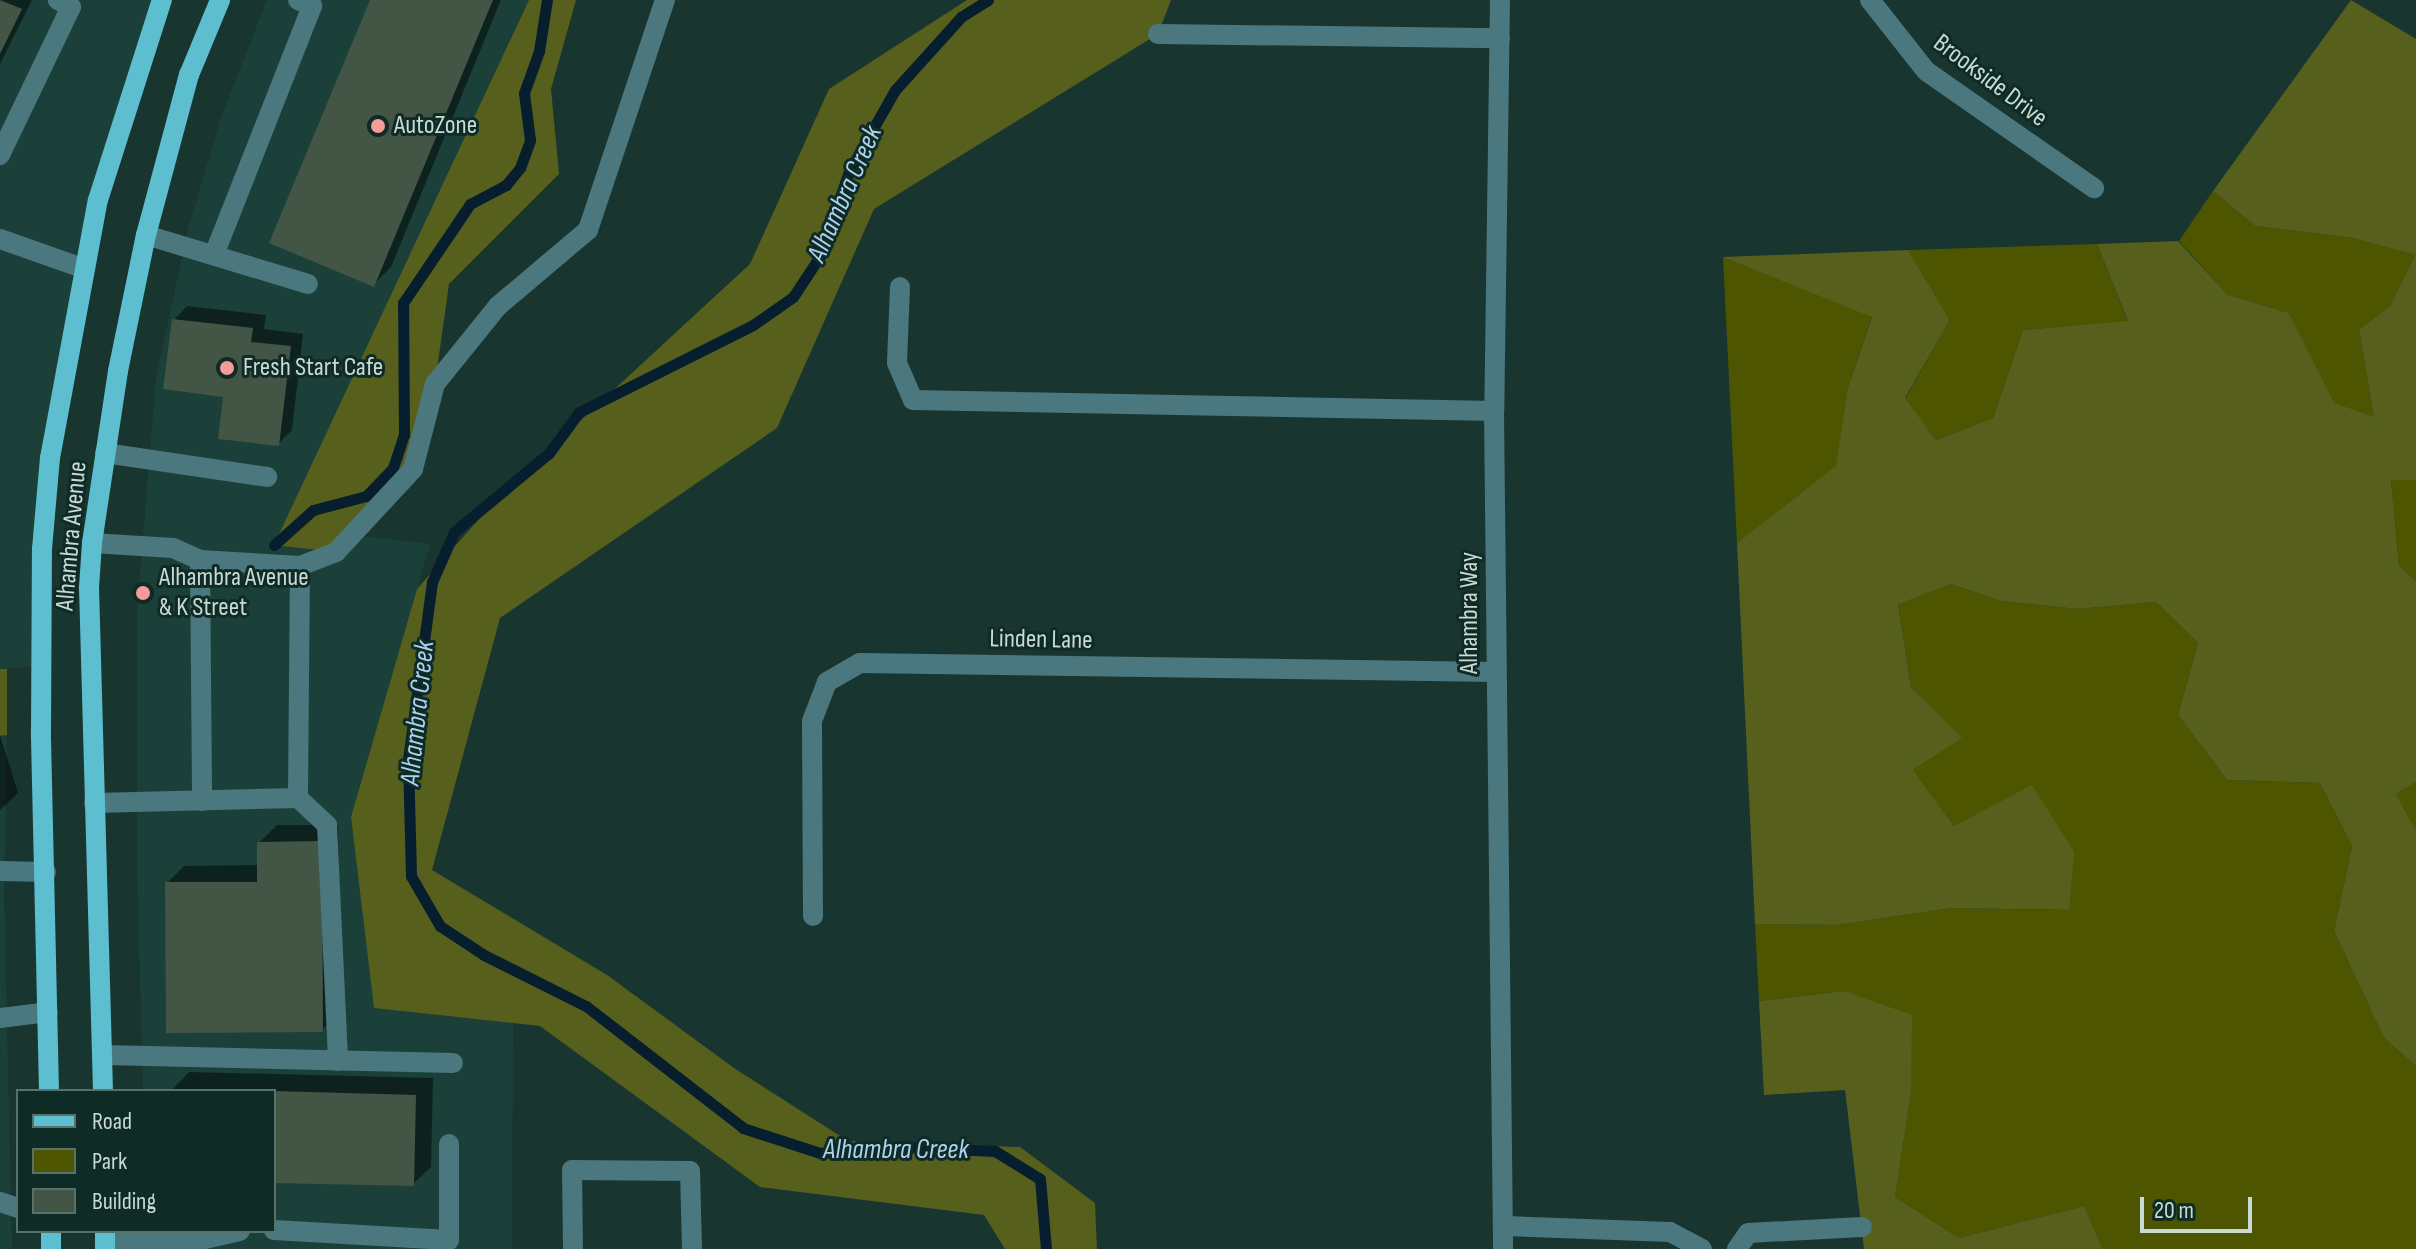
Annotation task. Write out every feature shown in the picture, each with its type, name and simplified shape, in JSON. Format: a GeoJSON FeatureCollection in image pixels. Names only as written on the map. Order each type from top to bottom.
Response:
{"type":"FeatureCollection","features":[{"type":"Feature","properties":{"kind":"main road","name":"Alhambra Avenue"},"geometry":{"type":"LineString","coordinates":[[49,1089],[42,549],[50,458],[98,200],[162,0]]}},
{"type":"Feature","properties":{"kind":"main road","name":"Alhambra Avenue"},"geometry":{"type":"LineString","coordinates":[[103,1089],[94,803],[92,543],[105,453],[146,235],[189,75],[220,0]]}},
{"type":"Feature","properties":{"kind":"street"},"geometry":{"type":"LineString","coordinates":[[0,155],[71,7],[58,0]]}},
{"type":"Feature","properties":{"kind":"street"},"geometry":{"type":"LineString","coordinates":[[92,543],[173,548],[200,560],[300,566],[336,552],[413,469],[435,384],[498,306],[588,230],[665,0]]}},
{"type":"Feature","properties":{"kind":"street","name":"Alhambra Way"},"geometry":{"type":"LineString","coordinates":[[1500,0],[1494,411],[1503,1249]]}},
{"type":"Feature","properties":{"kind":"street","name":"Brookside Drive"},"geometry":{"type":"LineString","coordinates":[[1870,0],[1926,71],[2094,188]]}},
{"type":"Feature","properties":{"kind":"street"},"geometry":{"type":"LineString","coordinates":[[214,255],[308,2]]}},
{"type":"Feature","properties":{"kind":"street"},"geometry":{"type":"LineString","coordinates":[[1158,34],[1500,38]]}},
{"type":"Feature","properties":{"kind":"street"},"geometry":{"type":"LineString","coordinates":[[146,235],[308,284]]}},
{"type":"Feature","properties":{"kind":"street"},"geometry":{"type":"LineString","coordinates":[[0,239],[85,269]]}},
{"type":"Feature","properties":{"kind":"street"},"geometry":{"type":"LineString","coordinates":[[900,287],[897,363],[913,400],[1494,411]]}},
{"type":"Feature","properties":{"kind":"street"},"geometry":{"type":"LineString","coordinates":[[105,453],[267,477]]}},
{"type":"Feature","properties":{"kind":"street"},"geometry":{"type":"LineString","coordinates":[[200,560],[202,801]]}},
{"type":"Feature","properties":{"kind":"street"},"geometry":{"type":"LineString","coordinates":[[298,798],[300,566]]}},
{"type":"Feature","properties":{"kind":"street","name":"Linden Lane"},"geometry":{"type":"LineString","coordinates":[[813,916],[812,721],[827,682],[860,663],[1496,672]]}},
{"type":"Feature","properties":{"kind":"street"},"geometry":{"type":"LineString","coordinates":[[94,803],[298,798],[327,825],[338,1061]]}},
{"type":"Feature","properties":{"kind":"street"},"geometry":{"type":"LineString","coordinates":[[0,871],[46,872]]}},
{"type":"Feature","properties":{"kind":"street"},"geometry":{"type":"LineString","coordinates":[[0,1018],[48,1012]]}},
{"type":"Feature","properties":{"kind":"street"},"geometry":{"type":"LineString","coordinates":[[103,1055],[453,1063]]}},
{"type":"Feature","properties":{"kind":"street"},"geometry":{"type":"LineString","coordinates":[[276,1230],[449,1240],[449,1144]]}},
{"type":"Feature","properties":{"kind":"street"},"geometry":{"type":"LineString","coordinates":[[573,1249],[572,1170],[690,1171],[692,1249]]}},
{"type":"Feature","properties":{"kind":"street"},"geometry":{"type":"LineString","coordinates":[[1504,1226],[1670,1232],[1702,1249]]}},
{"type":"Feature","properties":{"kind":"street"},"geometry":{"type":"LineString","coordinates":[[1737,1249],[1748,1233],[1862,1227]]}},
{"type":"Feature","properties":{"kind":"street"},"geometry":{"type":"LineString","coordinates":[[105,1241],[192,1242],[231,1233]]}},
{"type":"Feature","properties":{"kind":"shaded area"},"geometry":{"type":"Polygon","coordinates":[[[0,0],[162,0],[98,200],[50,457],[42,666],[0,669],[0,0]]]}},
{"type":"Feature","properties":{"kind":"shaded area"},"geometry":{"type":"Polygon","coordinates":[[[267,0],[529,0],[285,527],[430,544],[351,817],[374,1008],[513,1023],[512,1249],[146,1249],[146,1233],[276,1233],[276,1089],[143,1089],[137,865],[137,610],[156,378],[188,229],[222,115],[267,0]]]}},
{"type":"Feature","properties":{"kind":"shaded area"},"geometry":{"type":"Polygon","coordinates":[[[7,735],[4,888],[12,1249],[0,1249],[0,736],[7,735]]]}},
{"type":"Feature","properties":{"kind":"green space"},"geometry":{"type":"Polygon","coordinates":[[[529,0],[576,0],[551,89],[559,174],[449,284],[435,384],[413,469],[336,552],[274,545],[529,0]]]}},
{"type":"Feature","properties":{"kind":"green space"},"geometry":{"type":"Polygon","coordinates":[[[967,0],[1171,0],[1158,34],[874,209],[777,428],[500,618],[432,870],[607,975],[734,1068],[848,1141],[1020,1147],[1095,1203],[1097,1249],[1005,1249],[984,1215],[760,1187],[540,1026],[374,1008],[351,817],[417,589],[502,493],[750,264],[829,89],[967,0]]]}},
{"type":"Feature","properties":{"kind":"green space"},"geometry":{"type":"Polygon","coordinates":[[[2351,0],[2416,39],[2416,480],[2391,480],[2399,565],[2416,581],[2416,782],[2396,794],[2416,830],[2416,1066],[2384,1038],[2334,931],[2352,846],[2320,783],[2227,780],[2178,715],[2198,643],[2156,602],[2078,609],[2001,601],[1951,584],[1898,604],[1911,687],[1962,738],[1913,770],[1954,826],[2032,785],[2074,852],[2069,910],[1952,908],[1837,925],[1755,924],[1737,543],[1836,466],[1848,387],[1872,317],[1723,257],[1908,250],[1950,320],[1905,398],[1936,440],[1993,418],[2023,330],[2128,321],[2097,244],[2178,241],[2228,295],[2289,313],[2334,403],[2374,417],[2359,330],[2390,306],[2415,255],[2353,238],[2255,226],[2213,191],[2351,0]]]}},
{"type":"Feature","properties":{"kind":"green space"},"geometry":{"type":"Polygon","coordinates":[[[2213,191],[2255,226],[2353,238],[2415,255],[2390,306],[2359,330],[2374,417],[2334,404],[2289,313],[2228,295],[2179,241],[2213,191]]]}},
{"type":"Feature","properties":{"kind":"green space"},"geometry":{"type":"Polygon","coordinates":[[[2097,244],[2128,322],[2023,330],[1993,418],[1936,440],[1905,399],[1950,320],[1908,250],[2097,244]]]}},
{"type":"Feature","properties":{"kind":"green space"},"geometry":{"type":"Polygon","coordinates":[[[1723,257],[1872,316],[1848,387],[1837,466],[1737,543],[1723,257]]]}},
{"type":"Feature","properties":{"kind":"green space"},"geometry":{"type":"Polygon","coordinates":[[[2391,480],[2416,480],[2416,581],[2399,565],[2391,480]]]}},
{"type":"Feature","properties":{"kind":"green space"},"geometry":{"type":"Polygon","coordinates":[[[1951,584],[2001,601],[2078,609],[2156,602],[2198,643],[2178,715],[2227,780],[2320,783],[2352,846],[2334,931],[2384,1038],[2416,1066],[2416,1249],[2103,1249],[2084,1206],[1959,1238],[1895,1197],[1911,1093],[1844,991],[1759,1001],[1755,924],[1837,925],[1952,908],[2068,910],[1954,826],[1913,770],[1961,738],[1911,687],[1898,603],[1951,584]]]}},
{"type":"Feature","properties":{"kind":"green space"},"geometry":{"type":"Polygon","coordinates":[[[0,669],[7,669],[7,735],[0,736],[0,669]]]}},
{"type":"Feature","properties":{"kind":"green space"},"geometry":{"type":"Polygon","coordinates":[[[2416,782],[2416,830],[2396,794],[2416,782]]]}},
{"type":"Feature","properties":{"kind":"green space"},"geometry":{"type":"Polygon","coordinates":[[[1844,991],[1912,1015],[1911,1093],[1895,1197],[1959,1238],[2084,1206],[2103,1249],[1864,1249],[1845,1090],[1764,1095],[1759,1001],[1844,991]]]}},
{"type":"Feature","properties":{"kind":"building"},"geometry":{"type":"Polygon","coordinates":[[[0,0],[22,9],[0,54],[0,0]]]}},
{"type":"Feature","properties":{"kind":"building"},"geometry":{"type":"Polygon","coordinates":[[[370,0],[493,0],[374,287],[269,243],[370,0]]]}},
{"type":"Feature","properties":{"kind":"building","name":"Fresh Start Cafe"},"geometry":{"type":"Polygon","coordinates":[[[172,319],[253,328],[251,342],[291,346],[279,446],[218,439],[223,397],[163,389],[172,319]]]}},
{"type":"Feature","properties":{"kind":"building"},"geometry":{"type":"Polygon","coordinates":[[[322,841],[323,1032],[166,1033],[165,882],[257,882],[257,842],[322,841]]]}},
{"type":"Feature","properties":{"kind":"building"},"geometry":{"type":"Polygon","coordinates":[[[276,1091],[416,1095],[414,1186],[276,1183],[276,1091]]]}},
{"type":"Feature","properties":{"kind":"waterway"},"geometry":{"type":"LineString","coordinates":[[274,545],[313,510],[366,496],[393,468],[404,435],[403,303],[470,204],[506,185],[520,168],[530,140],[524,93],[539,51],[547,0]]}},
{"type":"Feature","properties":{"kind":"waterway","name":"Alhambra Creek"},"geometry":{"type":"LineString","coordinates":[[988,0],[961,17],[895,90],[849,171],[820,256],[793,297],[753,325],[579,412],[549,453],[454,532],[432,582],[408,760],[411,876],[440,926],[484,955],[586,1006],[743,1128],[820,1153],[906,1147],[995,1151],[1040,1179],[1046,1249]]}},
{"type":"Feature","properties":{"kind":"place","name":"AutoZone"},"geometry":{"type":"Point","coordinates":[378,126]}},
{"type":"Feature","properties":{"kind":"place","name":"Fresh Start Cafe"},"geometry":{"type":"Point","coordinates":[227,368]}},
{"type":"Feature","properties":{"kind":"place","name":"Alhambra Avenue & K Street"},"geometry":{"type":"Point","coordinates":[143,593]}}]}
